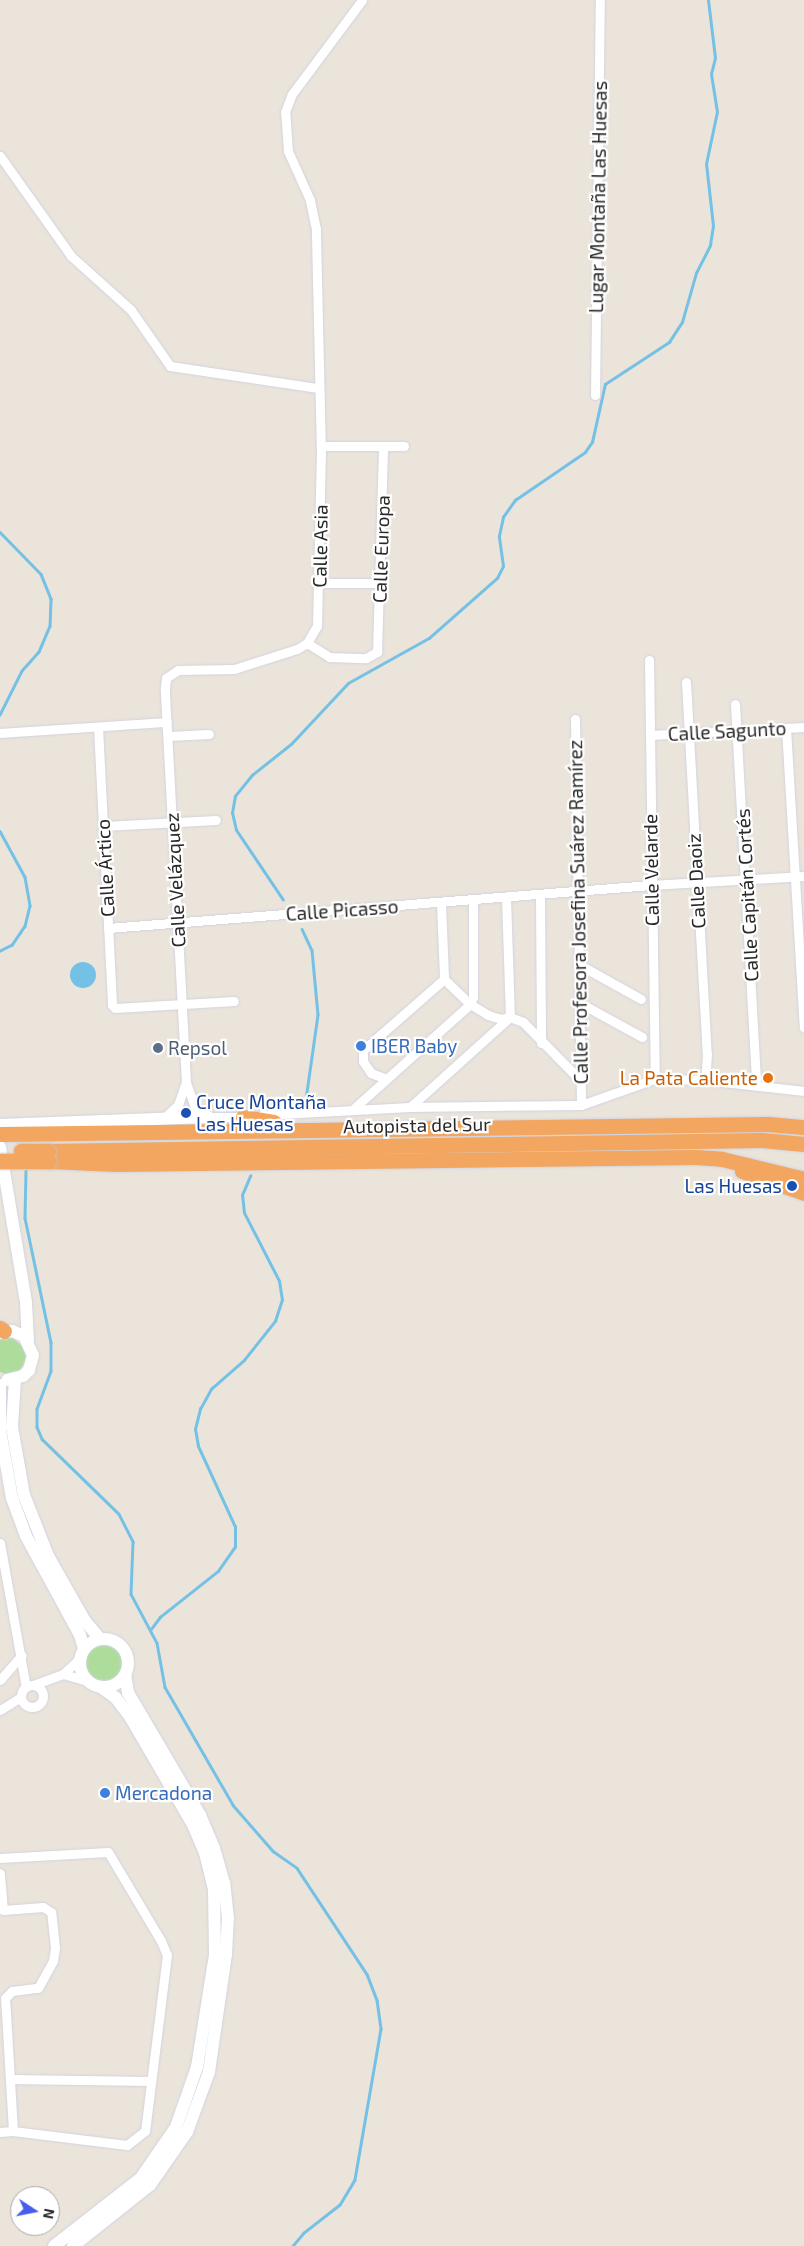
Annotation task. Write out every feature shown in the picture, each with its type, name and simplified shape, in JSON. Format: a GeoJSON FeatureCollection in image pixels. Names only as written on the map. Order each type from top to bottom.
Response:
{"type":"FeatureCollection","features":[{"type":"Feature","properties":{"kind":"highway"},"geometry":{"type":"LineString","coordinates":[[243,1117],[274,1122]]}},
{"type":"Feature","properties":{"kind":"highway"},"geometry":{"type":"LineString","coordinates":[[103,1123],[274,1122],[364,1128]]}},
{"type":"Feature","properties":{"kind":"highway","name":"Autopista del Sur"},"geometry":{"type":"LineString","coordinates":[[0,1134],[46,1129],[758,1124],[804,1127]]}},
{"type":"Feature","properties":{"kind":"highway","name":"Autopista del Sur"},"geometry":{"type":"LineString","coordinates":[[0,1151],[48,1156],[762,1140],[804,1144]]}},
{"type":"Feature","properties":{"kind":"highway"},"geometry":{"type":"LineString","coordinates":[[0,1161],[48,1156],[116,1164],[696,1157],[722,1159],[804,1179]]}},
{"type":"Feature","properties":{"kind":"highway"},"geometry":{"type":"LineString","coordinates":[[696,1157],[729,1165],[804,1193]]}},
{"type":"Feature","properties":{"kind":"street","name":"Calle Asia"},"geometry":{"type":"LineString","coordinates":[[307,643],[317,626],[320,583],[321,446],[318,388],[316,229],[310,200],[288,151],[285,112],[292,94],[362,0]]}},
{"type":"Feature","properties":{"kind":"street","name":"Lugar Montaña Las Huesas"},"geometry":{"type":"LineString","coordinates":[[594,395],[600,0]]}},
{"type":"Feature","properties":{"kind":"street"},"geometry":{"type":"LineString","coordinates":[[0,156],[64,248],[131,310],[170,366],[318,388]]}},
{"type":"Feature","properties":{"kind":"street"},"geometry":{"type":"LineString","coordinates":[[321,446],[404,446]]}},
{"type":"Feature","properties":{"kind":"street","name":"Calle Europa"},"geometry":{"type":"LineString","coordinates":[[307,643],[329,658],[366,658],[378,652],[383,446]]}},
{"type":"Feature","properties":{"kind":"street"},"geometry":{"type":"LineString","coordinates":[[320,583],[380,583]]}},
{"type":"Feature","properties":{"kind":"street","name":"Calle Velázquez"},"geometry":{"type":"LineString","coordinates":[[208,1117],[196,1110],[186,1082],[166,678],[178,670],[234,669],[307,643]]}},
{"type":"Feature","properties":{"kind":"street","name":"Calle Velarde"},"geometry":{"type":"LineString","coordinates":[[649,660],[655,1080]]}},
{"type":"Feature","properties":{"kind":"street","name":"Calle Daoiz"},"geometry":{"type":"LineString","coordinates":[[686,682],[695,882],[708,1054],[705,1080]]}},
{"type":"Feature","properties":{"kind":"street","name":"Calle Capitán Cortés"},"geometry":{"type":"LineString","coordinates":[[736,704],[756,1085]]}},
{"type":"Feature","properties":{"kind":"street","name":"Calle Profesora Josefina Suárez Ramírez"},"geometry":{"type":"LineString","coordinates":[[575,719],[576,891],[581,1105]]}},
{"type":"Feature","properties":{"kind":"street"},"geometry":{"type":"LineString","coordinates":[[0,733],[167,722]]}},
{"type":"Feature","properties":{"kind":"street","name":"Calle Ártico"},"geometry":{"type":"LineString","coordinates":[[95,727],[104,826],[112,1004],[115,1008],[182,1004]]}},
{"type":"Feature","properties":{"kind":"street","name":"Calle Sagunto"},"geometry":{"type":"LineString","coordinates":[[650,735],[804,727]]}},
{"type":"Feature","properties":{"kind":"street"},"geometry":{"type":"LineString","coordinates":[[786,728],[800,876],[804,1027]]}},
{"type":"Feature","properties":{"kind":"street"},"geometry":{"type":"LineString","coordinates":[[168,736],[209,734]]}},
{"type":"Feature","properties":{"kind":"street"},"geometry":{"type":"LineString","coordinates":[[104,826],[216,820]]}},
{"type":"Feature","properties":{"kind":"street","name":"Calle Picasso"},"geometry":{"type":"LineString","coordinates":[[108,928],[506,898],[651,884],[800,876]]}},
{"type":"Feature","properties":{"kind":"street"},"geometry":{"type":"LineString","coordinates":[[540,895],[541,1043]]}},
{"type":"Feature","properties":{"kind":"street"},"geometry":{"type":"LineString","coordinates":[[410,1107],[510,1017],[506,898]]}},
{"type":"Feature","properties":{"kind":"street"},"geometry":{"type":"LineString","coordinates":[[352,1110],[384,1078],[470,1004],[474,997],[473,900]]}},
{"type":"Feature","properties":{"kind":"street"},"geometry":{"type":"LineString","coordinates":[[441,902],[444,979],[470,1004],[488,1015],[500,1019],[510,1017],[523,1022],[541,1043],[580,1080]]}},
{"type":"Feature","properties":{"kind":"street"},"geometry":{"type":"LineString","coordinates":[[578,964],[641,999]]}},
{"type":"Feature","properties":{"kind":"street"},"geometry":{"type":"LineString","coordinates":[[384,1078],[371,1072],[363,1061],[363,1050],[444,979]]}},
{"type":"Feature","properties":{"kind":"street"},"geometry":{"type":"LineString","coordinates":[[182,1004],[234,1001]]}},
{"type":"Feature","properties":{"kind":"street"},"geometry":{"type":"LineString","coordinates":[[578,1002],[642,1037]]}},
{"type":"Feature","properties":{"kind":"street"},"geometry":{"type":"LineString","coordinates":[[370,1091],[371,1072]]}},
{"type":"Feature","properties":{"kind":"street"},"geometry":{"type":"LineString","coordinates":[[0,1125],[46,1129],[165,1117],[243,1117],[410,1107],[581,1105],[655,1080],[705,1080],[804,1091]]}},
{"type":"Feature","properties":{"kind":"street","name":"Calle Velázquez"},"geometry":{"type":"LineString","coordinates":[[165,1117],[178,1106],[186,1082]]}},
{"type":"Feature","properties":{"kind":"street"},"geometry":{"type":"LineString","coordinates":[[0,1147],[26,1304],[28,1340],[32,1347],[32,1363],[23,1376],[15,1379],[0,1378]]}},
{"type":"Feature","properties":{"kind":"street"},"geometry":{"type":"LineString","coordinates":[[4,1331],[22,1318],[26,1304]]}},
{"type":"Feature","properties":{"kind":"street"},"geometry":{"type":"LineString","coordinates":[[4,1331],[28,1340]]}},
{"type":"Feature","properties":{"kind":"street"},"geometry":{"type":"LineString","coordinates":[[15,1379],[12,1427],[24,1495],[48,1556],[85,1620],[100,1638],[116,1641],[122,1646],[128,1660],[125,1675],[128,1693],[200,1815],[214,1848],[224,1883],[228,1918],[226,1954],[209,2072],[187,2132],[150,2185],[73,2246]]}},
{"type":"Feature","properties":{"kind":"street"},"geometry":{"type":"LineString","coordinates":[[0,1385],[0,1430],[12,1498],[34,1553],[80,1635],[81,1668],[88,1681]]}},
{"type":"Feature","properties":{"kind":"street"},"geometry":{"type":"LineString","coordinates":[[0,1543],[29,1686],[43,1694]]}},
{"type":"Feature","properties":{"kind":"street"},"geometry":{"type":"LineString","coordinates":[[63,1674],[100,1638]]}},
{"type":"Feature","properties":{"kind":"street"},"geometry":{"type":"LineString","coordinates":[[0,1680],[22,1655]]}},
{"type":"Feature","properties":{"kind":"street"},"geometry":{"type":"LineString","coordinates":[[0,1710],[21,1697],[29,1686],[63,1674],[88,1681],[101,1687],[116,1698],[130,1718],[192,1823],[205,1853],[214,1890],[215,1954],[197,2067],[176,2127],[142,2178],[54,2246]]}},
{"type":"Feature","properties":{"kind":"street"},"geometry":{"type":"LineString","coordinates":[[101,1687],[110,1686],[125,1675]]}},
{"type":"Feature","properties":{"kind":"street"},"geometry":{"type":"LineString","coordinates":[[21,1697],[26,1706],[33,1708],[42,1702],[43,1694],[52,1677]]}},
{"type":"Feature","properties":{"kind":"street"},"geometry":{"type":"LineString","coordinates":[[0,1858],[108,1852],[167,1955],[145,2131],[127,2145],[13,2131],[0,2132]]}},
{"type":"Feature","properties":{"kind":"street"},"geometry":{"type":"LineString","coordinates":[[0,1873],[3,1910],[43,1907],[50,1912],[55,1948],[53,1961],[38,1988],[12,1991],[5,1998],[13,2131]]}},
{"type":"Feature","properties":{"kind":"street"},"geometry":{"type":"LineString","coordinates":[[10,2079],[152,2081]]}},
{"type":"Feature","properties":{"kind":"green space"},"geometry":{"type":"Polygon","coordinates":[[[11,1337],[25,1348],[27,1358],[20,1370],[6,1374],[0,1372],[0,1339],[11,1337]]]}},
{"type":"Feature","properties":{"kind":"green space"},"geometry":{"type":"Polygon","coordinates":[[[104,1644],[117,1650],[123,1663],[117,1676],[104,1682],[91,1676],[85,1663],[91,1650],[104,1644]]]}},
{"type":"Feature","properties":{"kind":"water"},"geometry":{"type":"Polygon","coordinates":[[[83,962],[92,966],[96,975],[92,984],[83,988],[74,984],[70,975],[74,966],[83,962]]]}},
{"type":"Feature","properties":{"kind":"waterway"},"geometry":{"type":"LineString","coordinates":[[283,900],[236,830],[232,813],[235,796],[252,775],[291,744],[348,683],[429,638],[497,578],[503,566],[499,536],[503,517],[515,500],[585,452],[592,442],[605,384],[669,342],[682,322],[696,273],[710,245],[713,226],[706,164],[717,112],[711,74],[715,58],[708,0]]}},
{"type":"Feature","properties":{"kind":"waterway"},"geometry":{"type":"LineString","coordinates":[[0,532],[41,574],[51,599],[50,626],[39,652],[22,671],[0,715]]}},
{"type":"Feature","properties":{"kind":"waterway"},"geometry":{"type":"LineString","coordinates":[[0,831],[25,877],[30,906],[25,926],[12,945],[0,951]]}},
{"type":"Feature","properties":{"kind":"waterway"},"geometry":{"type":"LineString","coordinates":[[302,929],[312,950],[318,1015],[306,1099]]}},
{"type":"Feature","properties":{"kind":"waterway"},"geometry":{"type":"LineString","coordinates":[[26,1171],[25,1218],[51,1342],[51,1371],[37,1409],[37,1427],[42,1439],[119,1514],[133,1542],[131,1594],[157,1643],[165,1687],[233,1805],[273,1851],[297,1868],[367,1974],[377,2000],[381,2029],[355,2180],[340,2205],[304,2233],[293,2246]]}},
{"type":"Feature","properties":{"kind":"waterway"},"geometry":{"type":"LineString","coordinates":[[151,1629],[160,1617],[218,1571],[235,1547],[235,1527],[198,1446],[195,1429],[200,1409],[211,1389],[244,1360],[275,1321],[282,1300],[279,1281],[244,1213],[242,1195],[250,1176]]}},
{"type":"Feature","properties":{"kind":"place","name":"IBER Baby"},"geometry":{"type":"Point","coordinates":[361,1046]}},
{"type":"Feature","properties":{"kind":"place","name":"Repsol"},"geometry":{"type":"Point","coordinates":[158,1048]}},
{"type":"Feature","properties":{"kind":"place","name":"La Pata Caliente"},"geometry":{"type":"Point","coordinates":[768,1078]}},
{"type":"Feature","properties":{"kind":"place","name":"Cruce Montaña Las Huesas"},"geometry":{"type":"Point","coordinates":[186,1113]}},
{"type":"Feature","properties":{"kind":"place","name":"Las Huesas"},"geometry":{"type":"Point","coordinates":[792,1186]}},
{"type":"Feature","properties":{"kind":"place","name":"Mercadona"},"geometry":{"type":"Point","coordinates":[105,1793]}}]}
